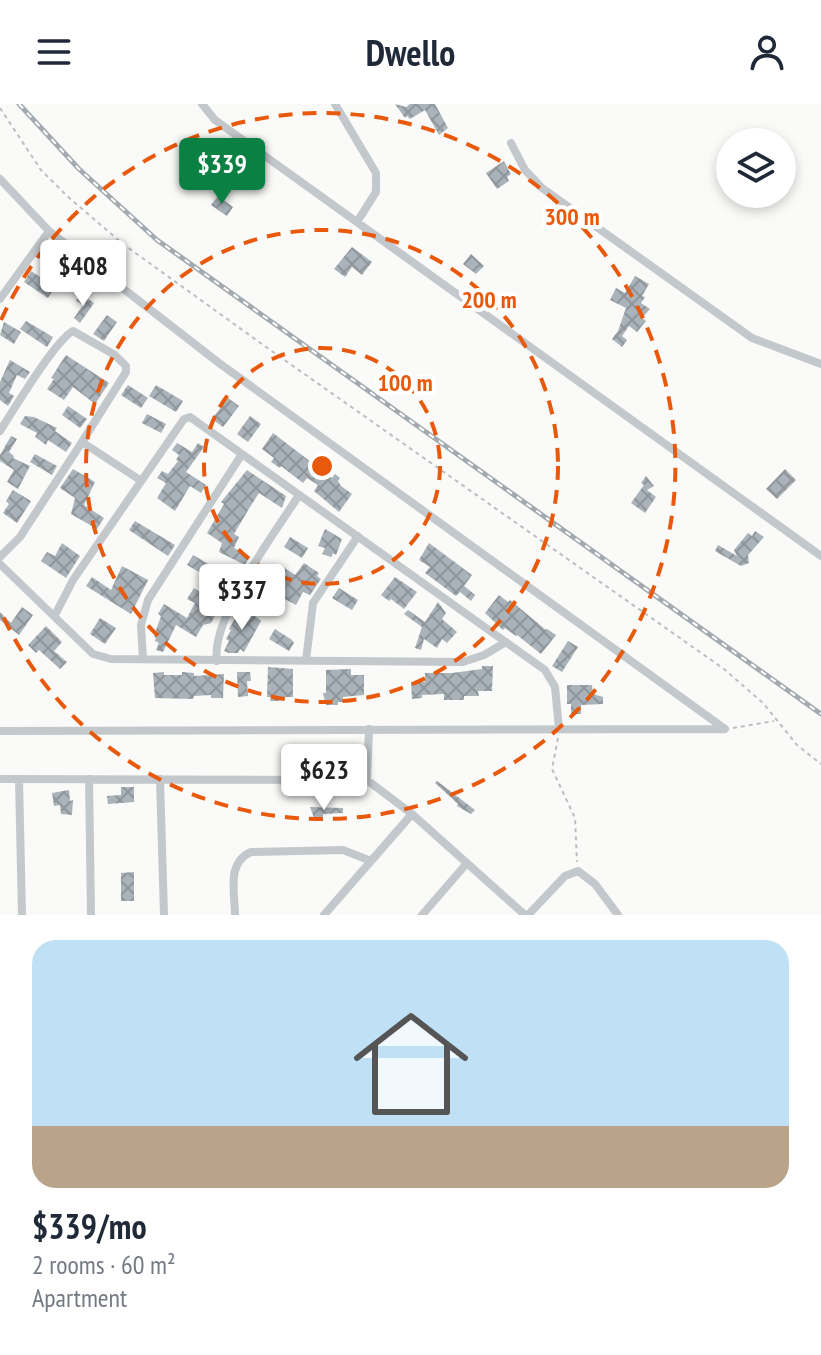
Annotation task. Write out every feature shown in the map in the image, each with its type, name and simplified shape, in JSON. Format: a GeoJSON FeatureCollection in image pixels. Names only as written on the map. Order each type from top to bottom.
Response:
{"type":"FeatureCollection","features":[{"type":"Feature","properties":{"kind":"street"},"geometry":{"type":"LineString","coordinates":[[202,104],[215,120],[821,556]]}},
{"type":"Feature","properties":{"kind":"street"},"geometry":{"type":"LineString","coordinates":[[335,104],[376,173],[376,192],[357,222]]}},
{"type":"Feature","properties":{"kind":"street"},"geometry":{"type":"LineString","coordinates":[[511,143],[525,170],[542,188],[707,309],[759,342],[821,364]]}},
{"type":"Feature","properties":{"kind":"street"},"geometry":{"type":"LineString","coordinates":[[0,179],[49,231],[219,363],[725,729]]}},
{"type":"Feature","properties":{"kind":"street"},"geometry":{"type":"LineString","coordinates":[[2,293],[49,231]]}},
{"type":"Feature","properties":{"kind":"street"},"geometry":{"type":"LineString","coordinates":[[0,431],[67,334],[73,331],[115,355],[126,366],[126,372],[20,537],[0,557]]}},
{"type":"Feature","properties":{"kind":"street"},"geometry":{"type":"LineString","coordinates":[[55,615],[67,589],[140,480],[190,417],[545,670],[555,687],[559,729]]}},
{"type":"Feature","properties":{"kind":"street"},"geometry":{"type":"LineString","coordinates":[[82,442],[140,480]]}},
{"type":"Feature","properties":{"kind":"street"},"geometry":{"type":"LineString","coordinates":[[143,659],[141,625],[148,600],[242,454]]}},
{"type":"Feature","properties":{"kind":"street"},"geometry":{"type":"LineString","coordinates":[[217,661],[215,648],[225,613],[299,495]]}},
{"type":"Feature","properties":{"kind":"street"},"geometry":{"type":"LineString","coordinates":[[306,660],[313,603],[358,536]]}},
{"type":"Feature","properties":{"kind":"street"},"geometry":{"type":"LineString","coordinates":[[0,564],[93,654],[111,659],[463,662],[484,655],[506,642]]}},
{"type":"Feature","properties":{"kind":"street"},"geometry":{"type":"LineString","coordinates":[[367,780],[369,729]]}},
{"type":"Feature","properties":{"kind":"street"},"geometry":{"type":"LineString","coordinates":[[0,731],[725,729]]}},
{"type":"Feature","properties":{"kind":"street"},"geometry":{"type":"LineString","coordinates":[[0,779],[367,780],[412,814],[526,915],[565,876],[578,871],[595,884],[618,915]]}},
{"type":"Feature","properties":{"kind":"street"},"geometry":{"type":"LineString","coordinates":[[19,779],[22,915]]}},
{"type":"Feature","properties":{"kind":"street"},"geometry":{"type":"LineString","coordinates":[[89,779],[91,915]]}},
{"type":"Feature","properties":{"kind":"street"},"geometry":{"type":"LineString","coordinates":[[160,779],[164,915]]}},
{"type":"Feature","properties":{"kind":"street"},"geometry":{"type":"LineString","coordinates":[[324,915],[412,814]]}},
{"type":"Feature","properties":{"kind":"street"},"geometry":{"type":"LineString","coordinates":[[235,915],[234,869],[245,854],[343,850],[371,861]]}},
{"type":"Feature","properties":{"kind":"street"},"geometry":{"type":"LineString","coordinates":[[422,915],[467,863]]}},
{"type":"Feature","properties":{"kind":"path"},"geometry":{"type":"LineString","coordinates":[[0,108],[41,170],[123,244],[724,669],[763,703],[797,745],[821,764]]}},
{"type":"Feature","properties":{"kind":"path"},"geometry":{"type":"LineString","coordinates":[[725,729],[775,721]]}},
{"type":"Feature","properties":{"kind":"path"},"geometry":{"type":"LineString","coordinates":[[559,729],[552,769],[575,818],[578,871]]}},
{"type":"Feature","properties":{"kind":"building"},"geometry":{"type":"Polygon","coordinates":[[[395,104],[406,107],[410,104],[435,104],[448,128],[439,135],[425,110],[410,119],[405,118],[395,104]]]}},
{"type":"Feature","properties":{"kind":"building"},"geometry":{"type":"Polygon","coordinates":[[[208,145],[225,161],[226,166],[211,184],[191,166],[208,145]]]}},
{"type":"Feature","properties":{"kind":"building"},"geometry":{"type":"Polygon","coordinates":[[[504,161],[511,174],[507,177],[509,181],[497,189],[486,173],[504,161]]]}},
{"type":"Feature","properties":{"kind":"building"},"geometry":{"type":"Polygon","coordinates":[[[218,196],[233,207],[227,216],[211,205],[218,196]]]}},
{"type":"Feature","properties":{"kind":"building"},"geometry":{"type":"Polygon","coordinates":[[[352,247],[372,262],[362,275],[352,267],[345,277],[334,269],[352,247]]]}},
{"type":"Feature","properties":{"kind":"building"},"geometry":{"type":"Polygon","coordinates":[[[471,254],[484,266],[476,274],[463,264],[471,254]]]}},
{"type":"Feature","properties":{"kind":"building"},"geometry":{"type":"Polygon","coordinates":[[[31,271],[55,287],[48,298],[24,282],[31,271]]]}},
{"type":"Feature","properties":{"kind":"building"},"geometry":{"type":"Polygon","coordinates":[[[635,276],[649,284],[641,303],[650,309],[642,318],[646,321],[637,332],[629,326],[622,336],[627,340],[622,347],[612,339],[626,308],[610,300],[616,288],[625,293],[635,276]]]}},
{"type":"Feature","properties":{"kind":"building"},"geometry":{"type":"Polygon","coordinates":[[[81,294],[94,303],[80,323],[74,318],[83,305],[76,301],[81,294]]]}},
{"type":"Feature","properties":{"kind":"building"},"geometry":{"type":"Polygon","coordinates":[[[107,315],[117,322],[104,341],[93,334],[107,315]]]}},
{"type":"Feature","properties":{"kind":"building"},"geometry":{"type":"Polygon","coordinates":[[[26,321],[53,337],[47,347],[20,329],[26,321]]]}},
{"type":"Feature","properties":{"kind":"building"},"geometry":{"type":"Polygon","coordinates":[[[4,322],[21,332],[14,344],[0,335],[4,322]]]}},
{"type":"Feature","properties":{"kind":"building"},"geometry":{"type":"Polygon","coordinates":[[[66,355],[109,383],[95,404],[73,387],[64,400],[47,389],[66,355]]]}},
{"type":"Feature","properties":{"kind":"building"},"geometry":{"type":"Polygon","coordinates":[[[10,360],[30,372],[25,379],[17,375],[9,393],[14,396],[8,406],[0,400],[0,382],[10,360]]]}},
{"type":"Feature","properties":{"kind":"building"},"geometry":{"type":"Polygon","coordinates":[[[128,385],[148,398],[141,408],[121,395],[128,385]]]}},
{"type":"Feature","properties":{"kind":"building"},"geometry":{"type":"Polygon","coordinates":[[[156,385],[183,401],[176,412],[149,396],[156,385]]]}},
{"type":"Feature","properties":{"kind":"building"},"geometry":{"type":"Polygon","coordinates":[[[228,398],[239,406],[223,427],[212,419],[228,398]]]}},
{"type":"Feature","properties":{"kind":"building"},"geometry":{"type":"Polygon","coordinates":[[[68,406],[87,419],[80,428],[62,415],[68,406]]]}},
{"type":"Feature","properties":{"kind":"building"},"geometry":{"type":"Polygon","coordinates":[[[147,414],[166,424],[161,433],[142,423],[147,414]]]}},
{"type":"Feature","properties":{"kind":"building"},"geometry":{"type":"Polygon","coordinates":[[[25,416],[57,428],[55,431],[72,443],[66,452],[48,440],[46,445],[35,437],[37,433],[20,424],[25,416]]]}},
{"type":"Feature","properties":{"kind":"building"},"geometry":{"type":"Polygon","coordinates":[[[250,416],[261,424],[248,442],[237,434],[250,416]]]}},
{"type":"Feature","properties":{"kind":"building"},"geometry":{"type":"Polygon","coordinates":[[[273,433],[332,478],[335,474],[340,478],[341,486],[352,494],[339,512],[314,491],[318,485],[307,478],[303,483],[271,462],[274,458],[262,449],[273,433]]]}},
{"type":"Feature","properties":{"kind":"building"},"geometry":{"type":"Polygon","coordinates":[[[11,436],[17,439],[9,452],[13,458],[30,466],[18,489],[7,482],[14,470],[0,461],[0,455],[11,436]]]}},
{"type":"Feature","properties":{"kind":"building"},"geometry":{"type":"Polygon","coordinates":[[[177,443],[192,452],[198,443],[204,447],[186,472],[206,485],[201,493],[190,486],[175,511],[157,498],[166,483],[157,478],[162,471],[168,474],[178,461],[179,455],[172,450],[177,443]]]}},
{"type":"Feature","properties":{"kind":"building"},"geometry":{"type":"Polygon","coordinates":[[[35,454],[57,466],[52,475],[30,462],[35,454]]]}},
{"type":"Feature","properties":{"kind":"building"},"geometry":{"type":"Polygon","coordinates":[[[73,469],[95,482],[84,505],[104,518],[97,529],[71,514],[75,498],[60,488],[73,469]]]}},
{"type":"Feature","properties":{"kind":"building"},"geometry":{"type":"Polygon","coordinates":[[[785,469],[796,480],[777,499],[766,489],[785,469]]]}},
{"type":"Feature","properties":{"kind":"building"},"geometry":{"type":"Polygon","coordinates":[[[247,470],[286,496],[282,508],[259,493],[250,507],[234,534],[239,537],[234,548],[249,557],[245,565],[219,552],[222,543],[207,533],[224,504],[221,502],[247,470]]]}},
{"type":"Feature","properties":{"kind":"building"},"geometry":{"type":"Polygon","coordinates":[[[646,476],[654,486],[647,490],[656,497],[645,513],[631,503],[644,485],[641,483],[646,476]]]}},
{"type":"Feature","properties":{"kind":"building"},"geometry":{"type":"Polygon","coordinates":[[[13,490],[31,501],[17,523],[3,513],[13,490]]]}},
{"type":"Feature","properties":{"kind":"building"},"geometry":{"type":"Polygon","coordinates":[[[135,521],[175,545],[168,556],[129,530],[135,521]]]}},
{"type":"Feature","properties":{"kind":"building"},"geometry":{"type":"Polygon","coordinates":[[[325,529],[342,539],[336,555],[333,553],[331,557],[322,554],[325,548],[318,546],[325,529]]]}},
{"type":"Feature","properties":{"kind":"building"},"geometry":{"type":"Polygon","coordinates":[[[755,531],[764,537],[748,555],[749,563],[741,566],[715,551],[718,545],[737,556],[734,550],[748,533],[752,536],[755,531]]]}},
{"type":"Feature","properties":{"kind":"building"},"geometry":{"type":"Polygon","coordinates":[[[290,537],[308,548],[302,558],[284,547],[290,537]]]}},
{"type":"Feature","properties":{"kind":"building"},"geometry":{"type":"Polygon","coordinates":[[[62,543],[80,556],[66,578],[41,561],[47,552],[55,556],[62,543]]]}},
{"type":"Feature","properties":{"kind":"building"},"geometry":{"type":"Polygon","coordinates":[[[429,543],[472,575],[464,586],[475,595],[471,601],[460,592],[456,596],[425,573],[430,567],[419,560],[429,543]]]}},
{"type":"Feature","properties":{"kind":"building"},"geometry":{"type":"Polygon","coordinates":[[[193,555],[212,566],[206,576],[187,565],[193,555]]]}},
{"type":"Feature","properties":{"kind":"building"},"geometry":{"type":"Polygon","coordinates":[[[304,563],[319,573],[317,576],[321,579],[310,595],[303,592],[296,605],[257,584],[265,571],[276,578],[283,567],[295,575],[304,563]]]}},
{"type":"Feature","properties":{"kind":"building"},"geometry":{"type":"Polygon","coordinates":[[[122,566],[148,580],[131,614],[86,586],[92,577],[111,590],[122,566]]]}},
{"type":"Feature","properties":{"kind":"building"},"geometry":{"type":"Polygon","coordinates":[[[395,577],[417,592],[404,609],[381,595],[395,577]]]}},
{"type":"Feature","properties":{"kind":"building"},"geometry":{"type":"Polygon","coordinates":[[[194,588],[211,599],[208,603],[218,610],[211,623],[203,625],[196,637],[176,625],[163,652],[156,650],[159,643],[154,636],[161,616],[158,614],[164,604],[187,618],[195,603],[187,599],[194,588]]]}},
{"type":"Feature","properties":{"kind":"building"},"geometry":{"type":"Polygon","coordinates":[[[339,588],[358,600],[352,610],[332,598],[339,588]]]}},
{"type":"Feature","properties":{"kind":"building"},"geometry":{"type":"Polygon","coordinates":[[[499,595],[556,635],[541,654],[517,635],[505,628],[503,630],[485,613],[499,595]]]}},
{"type":"Feature","properties":{"kind":"building"},"geometry":{"type":"Polygon","coordinates":[[[438,602],[446,613],[442,619],[457,632],[447,643],[442,639],[437,648],[424,639],[421,650],[415,648],[422,627],[404,614],[408,610],[425,622],[438,602]]]}},
{"type":"Feature","properties":{"kind":"building"},"geometry":{"type":"Polygon","coordinates":[[[22,607],[33,615],[19,635],[0,620],[0,612],[11,623],[22,607]]]}},
{"type":"Feature","properties":{"kind":"building"},"geometry":{"type":"Polygon","coordinates":[[[242,607],[261,621],[244,652],[240,649],[238,653],[229,653],[224,651],[229,641],[226,639],[242,607]]]}},
{"type":"Feature","properties":{"kind":"building"},"geometry":{"type":"Polygon","coordinates":[[[100,618],[116,628],[105,644],[90,634],[100,618]]]}},
{"type":"Feature","properties":{"kind":"building"},"geometry":{"type":"Polygon","coordinates":[[[46,626],[62,642],[54,651],[67,662],[60,669],[39,650],[36,653],[28,645],[46,626]]]}},
{"type":"Feature","properties":{"kind":"building"},"geometry":{"type":"Polygon","coordinates":[[[275,629],[294,643],[289,651],[269,639],[275,629]]]}},
{"type":"Feature","properties":{"kind":"building"},"geometry":{"type":"Polygon","coordinates":[[[568,641],[578,647],[562,672],[552,666],[568,641]]]}},
{"type":"Feature","properties":{"kind":"building"},"geometry":{"type":"Polygon","coordinates":[[[482,666],[493,666],[492,691],[478,691],[479,696],[464,696],[464,700],[444,700],[444,694],[422,695],[422,698],[412,699],[411,682],[425,682],[425,673],[452,673],[482,669],[482,666]]]}},
{"type":"Feature","properties":{"kind":"building"},"geometry":{"type":"Polygon","coordinates":[[[268,667],[293,669],[293,697],[270,701],[271,697],[267,697],[268,667]]]}},
{"type":"Feature","properties":{"kind":"building"},"geometry":{"type":"Polygon","coordinates":[[[351,669],[351,675],[364,675],[364,695],[343,697],[343,702],[338,702],[338,705],[326,705],[323,693],[326,693],[326,670],[351,669]]]}},
{"type":"Feature","properties":{"kind":"building"},"geometry":{"type":"Polygon","coordinates":[[[164,672],[164,675],[194,673],[194,676],[224,674],[223,698],[211,698],[211,695],[194,696],[193,699],[155,698],[153,673],[164,672]]]}},
{"type":"Feature","properties":{"kind":"building"},"geometry":{"type":"Polygon","coordinates":[[[237,672],[250,672],[248,696],[238,697],[237,672]]]}},
{"type":"Feature","properties":{"kind":"building"},"geometry":{"type":"Polygon","coordinates":[[[567,685],[592,685],[593,694],[603,697],[603,704],[581,705],[581,714],[571,714],[571,704],[567,704],[567,685]]]}},
{"type":"Feature","properties":{"kind":"building"},"geometry":{"type":"Polygon","coordinates":[[[437,781],[475,810],[471,814],[457,806],[435,783],[437,781]]]}},
{"type":"Feature","properties":{"kind":"building"},"geometry":{"type":"Polygon","coordinates":[[[121,787],[134,787],[134,802],[108,804],[107,796],[121,795],[121,787]]]}},
{"type":"Feature","properties":{"kind":"building"},"geometry":{"type":"Polygon","coordinates":[[[69,790],[70,801],[73,800],[72,815],[61,814],[60,805],[54,806],[52,793],[69,790]]]}},
{"type":"Feature","properties":{"kind":"building"},"geometry":{"type":"Polygon","coordinates":[[[310,807],[343,808],[343,813],[323,814],[323,821],[315,821],[310,807]]]}},
{"type":"Feature","properties":{"kind":"building"},"geometry":{"type":"Polygon","coordinates":[[[134,872],[134,901],[121,901],[121,873],[134,872]]]}},
{"type":"Feature","properties":{"kind":"railway"},"geometry":{"type":"LineString","coordinates":[[19,104],[79,169],[157,240],[821,714]]}}]}
